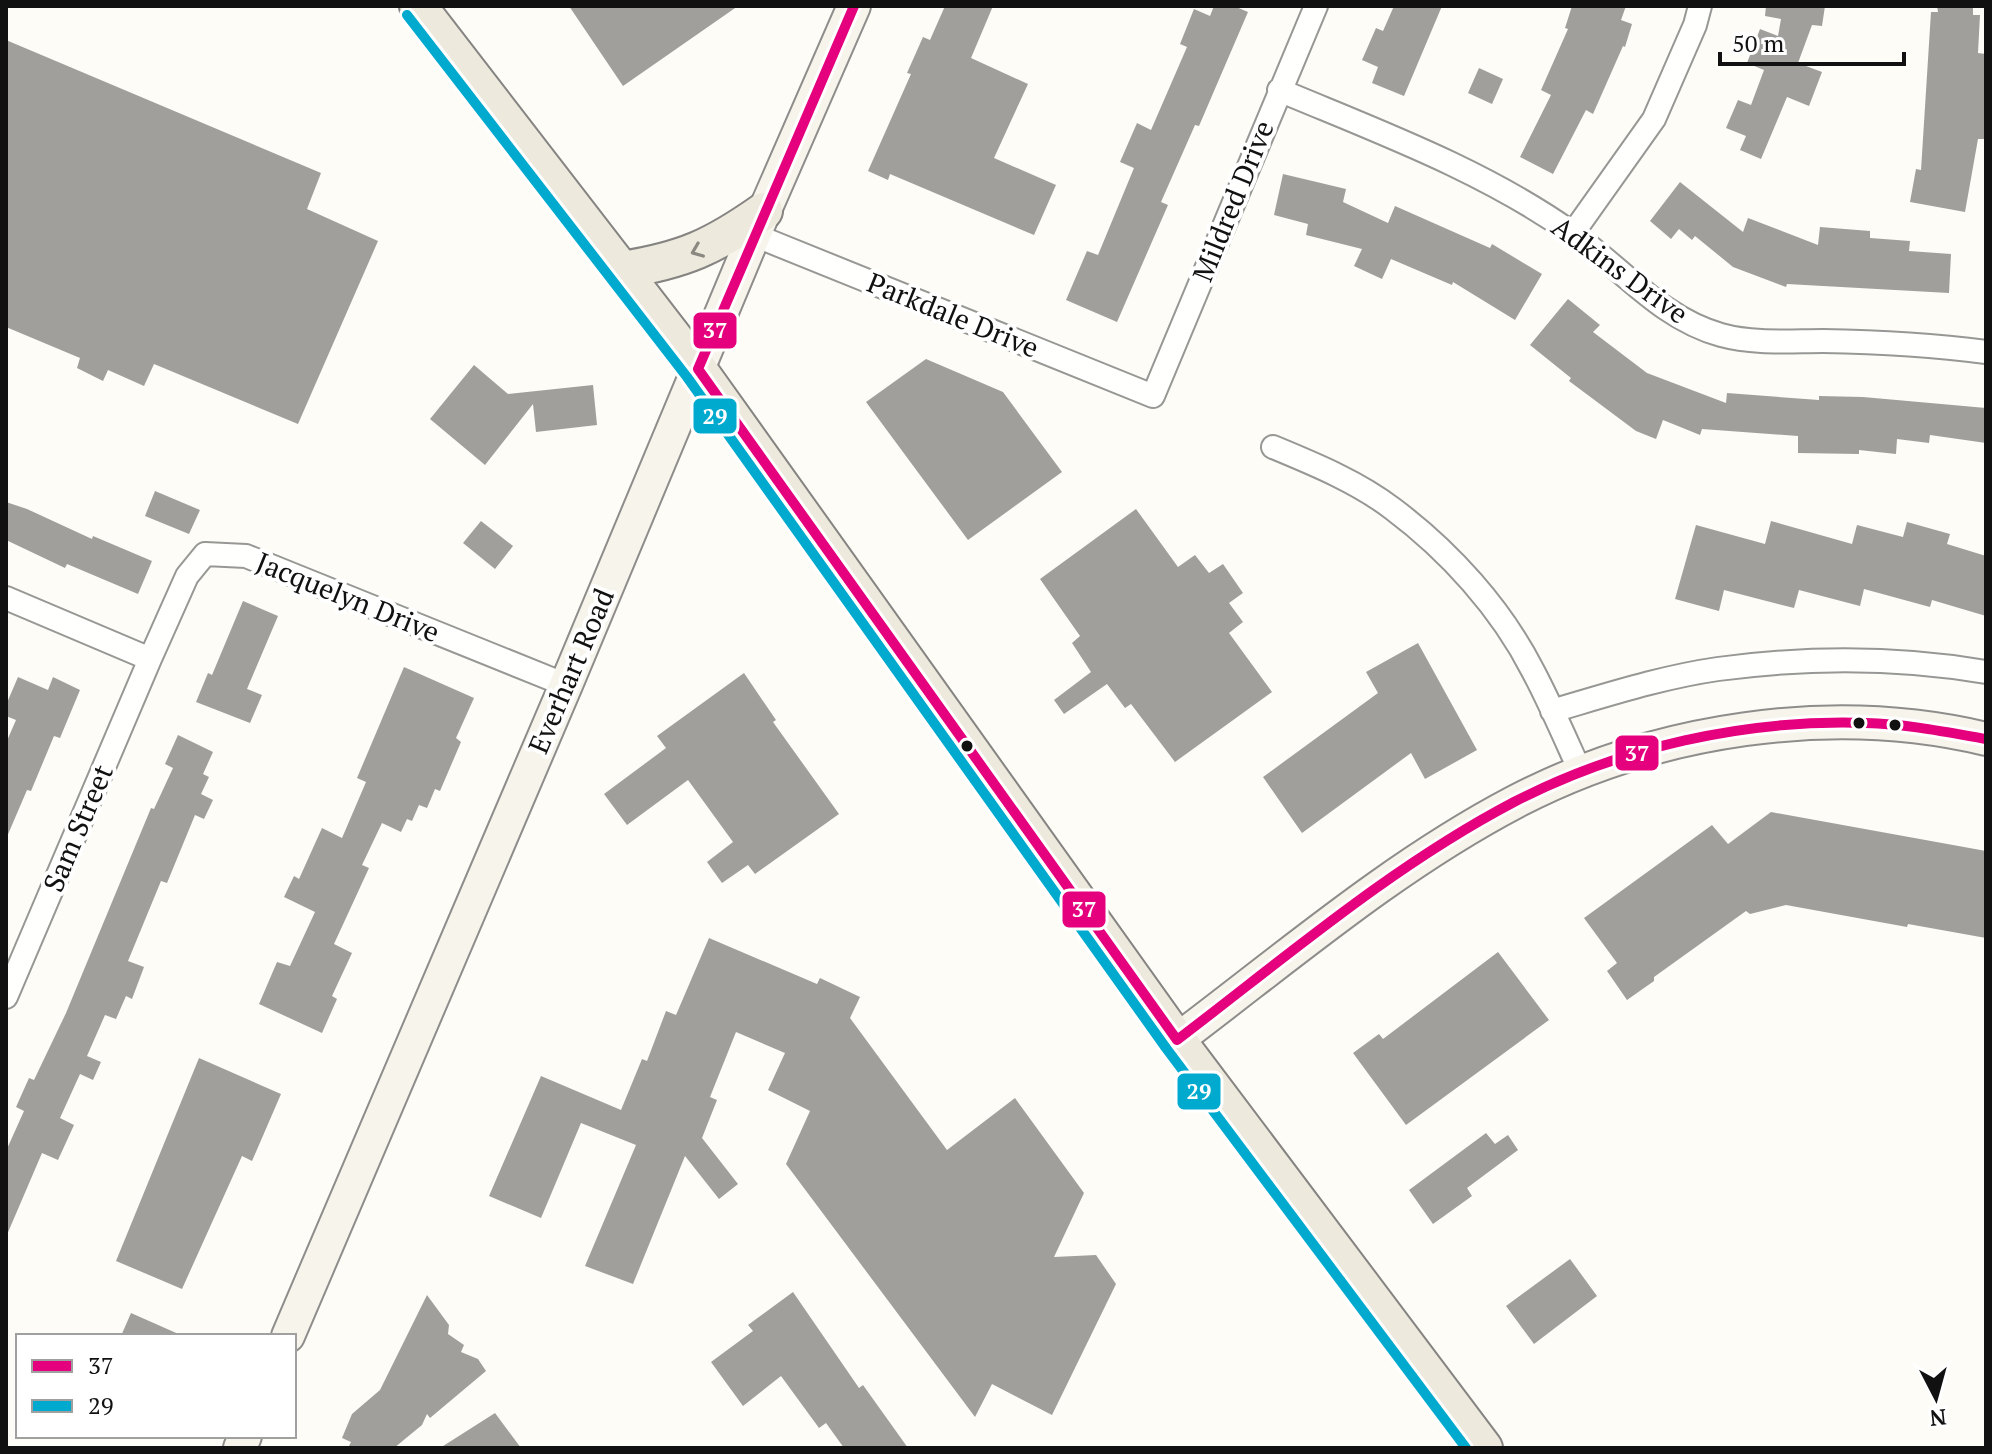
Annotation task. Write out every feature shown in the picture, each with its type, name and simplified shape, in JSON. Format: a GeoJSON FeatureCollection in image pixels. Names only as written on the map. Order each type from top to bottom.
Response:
{"type":"FeatureCollection","features":[{"type":"Feature","properties":{"kind":"main road"},"geometry":{"type":"LineString","coordinates":[[418,6],[698,369],[1177,1040],[1484,1448]]}},
{"type":"Feature","properties":{"kind":"main road","name":"Everhart Road"},"geometry":{"type":"LineString","coordinates":[[289,1334],[759,223],[854,6]]}},
{"type":"Feature","properties":{"kind":"main road"},"geometry":{"type":"LineString","coordinates":[[622,270],[656,264],[702,249],[759,223]]}},
{"type":"Feature","properties":{"kind":"main road"},"geometry":{"type":"LineString","coordinates":[[1177,1040],[1369,895],[1513,803],[1580,771],[1682,741],[1754,727],[1835,723],[1900,726],[1986,739]]}},
{"type":"Feature","properties":{"kind":"street","name":"Mildred Drive"},"geometry":{"type":"LineString","coordinates":[[1153,396],[1316,6]]}},
{"type":"Feature","properties":{"kind":"street"},"geometry":{"type":"LineString","coordinates":[[1573,233],[1654,119],[1695,25],[1700,6]]}},
{"type":"Feature","properties":{"kind":"street","name":"Adkins Drive"},"geometry":{"type":"LineString","coordinates":[[1279,90],[1455,164],[1573,233],[1644,294],[1689,322],[1721,335],[1763,342],[1912,344],[1986,350]]}},
{"type":"Feature","properties":{"kind":"street","name":"Parkdale Drive"},"geometry":{"type":"LineString","coordinates":[[759,223],[1153,396]]}},
{"type":"Feature","properties":{"kind":"street"},"geometry":{"type":"LineString","coordinates":[[1273,447],[1357,486],[1393,509],[1458,566],[1501,619],[1533,669],[1580,771]]}},
{"type":"Feature","properties":{"kind":"street","name":"Jacquelyn Drive"},"geometry":{"type":"LineString","coordinates":[[150,659],[187,576],[205,554],[246,556],[566,685]]}},
{"type":"Feature","properties":{"kind":"street"},"geometry":{"type":"LineString","coordinates":[[6,598],[150,659]]}},
{"type":"Feature","properties":{"kind":"street","name":"Sam Street"},"geometry":{"type":"LineString","coordinates":[[6,997],[150,659]]}},
{"type":"Feature","properties":{"kind":"street"},"geometry":{"type":"LineString","coordinates":[[1552,711],[1656,681],[1717,669],[1766,664],[1869,660],[1986,672]]}},
{"type":"Feature","properties":{"kind":"building"},"geometry":{"type":"Polygon","coordinates":[[[569,6],[738,6],[623,86],[569,6]]]}},
{"type":"Feature","properties":{"kind":"building"},"geometry":{"type":"Polygon","coordinates":[[[945,6],[993,6],[971,58],[1028,84],[994,158],[1056,185],[1034,235],[890,174],[888,180],[868,171],[911,74],[907,73],[923,37],[930,40],[945,6]]]}},
{"type":"Feature","properties":{"kind":"building"},"geometry":{"type":"Polygon","coordinates":[[[1214,6],[1234,6],[1248,12],[1199,126],[1195,125],[1161,202],[1168,205],[1117,322],[1066,300],[1087,251],[1098,255],[1134,168],[1120,162],[1137,123],[1151,130],[1187,47],[1180,44],[1194,9],[1210,16],[1214,6]]]}},
{"type":"Feature","properties":{"kind":"building"},"geometry":{"type":"Polygon","coordinates":[[[1394,6],[1442,6],[1404,96],[1372,83],[1378,67],[1362,60],[1376,28],[1383,31],[1394,6]]]}},
{"type":"Feature","properties":{"kind":"building"},"geometry":{"type":"Polygon","coordinates":[[[1572,6],[1626,6],[1621,20],[1632,24],[1625,47],[1593,114],[1586,110],[1553,174],[1520,157],[1551,95],[1541,90],[1568,29],[1565,28],[1572,6]]]}},
{"type":"Feature","properties":{"kind":"building"},"geometry":{"type":"Polygon","coordinates":[[[1766,6],[1825,6],[1822,26],[1812,25],[1798,63],[1822,72],[1809,106],[1787,97],[1761,159],[1740,150],[1746,136],[1726,128],[1738,100],[1751,105],[1764,70],[1747,63],[1760,29],[1778,36],[1781,19],[1765,16],[1766,6]]]}},
{"type":"Feature","properties":{"kind":"building"},"geometry":{"type":"Polygon","coordinates":[[[1937,6],[1973,6],[1973,15],[1980,15],[1978,53],[1986,54],[1985,139],[1978,139],[1965,212],[1910,202],[1916,169],[1921,170],[1931,12],[1938,12],[1937,6]]]}},
{"type":"Feature","properties":{"kind":"building"},"geometry":{"type":"Polygon","coordinates":[[[6,40],[321,173],[307,209],[378,241],[298,424],[154,364],[144,386],[108,370],[103,381],[77,368],[80,358],[6,327],[6,40]]]}},
{"type":"Feature","properties":{"kind":"building"},"geometry":{"type":"Polygon","coordinates":[[[1479,68],[1503,79],[1492,104],[1468,93],[1479,68]]]}},
{"type":"Feature","properties":{"kind":"building"},"geometry":{"type":"Polygon","coordinates":[[[1283,174],[1346,189],[1343,202],[1388,223],[1395,206],[1490,248],[1492,244],[1542,274],[1515,320],[1453,282],[1452,285],[1391,259],[1382,279],[1354,266],[1362,249],[1306,235],[1308,224],[1274,215],[1283,174]]]}},
{"type":"Feature","properties":{"kind":"building"},"geometry":{"type":"Polygon","coordinates":[[[1680,182],[1743,232],[1748,218],[1818,245],[1820,227],[1870,231],[1870,238],[1910,241],[1909,251],[1951,254],[1949,293],[1787,284],[1786,287],[1733,267],[1695,236],[1692,240],[1679,229],[1671,239],[1650,221],[1680,182]]]}},
{"type":"Feature","properties":{"kind":"building"},"geometry":{"type":"Polygon","coordinates":[[[1568,299],[1600,325],[1593,332],[1647,373],[1726,403],[1727,393],[1819,400],[1819,396],[1863,397],[1986,408],[1986,443],[1930,435],[1929,443],[1897,439],[1896,454],[1859,450],[1859,454],[1798,453],[1798,436],[1702,429],[1700,435],[1663,420],[1656,439],[1636,431],[1569,381],[1571,378],[1530,345],[1568,299]]]}},
{"type":"Feature","properties":{"kind":"building"},"geometry":{"type":"Polygon","coordinates":[[[926,359],[1003,392],[1062,472],[968,540],[866,402],[926,359]]]}},
{"type":"Feature","properties":{"kind":"building"},"geometry":{"type":"Polygon","coordinates":[[[474,365],[508,394],[593,385],[597,425],[536,432],[533,404],[485,465],[430,419],[474,365]]]}},
{"type":"Feature","properties":{"kind":"building"},"geometry":{"type":"Polygon","coordinates":[[[155,491],[200,510],[189,534],[145,516],[155,491]]]}},
{"type":"Feature","properties":{"kind":"building"},"geometry":{"type":"Polygon","coordinates":[[[6,502],[152,561],[138,594],[67,564],[65,568],[6,540],[6,502]]]}},
{"type":"Feature","properties":{"kind":"building"},"geometry":{"type":"Polygon","coordinates":[[[1136,509],[1178,567],[1195,555],[1209,573],[1223,564],[1243,593],[1229,603],[1243,622],[1229,633],[1272,692],[1175,762],[1131,704],[1125,708],[1107,684],[1064,714],[1054,700],[1091,672],[1072,643],[1080,636],[1040,579],[1136,509]]]}},
{"type":"Feature","properties":{"kind":"building"},"geometry":{"type":"Polygon","coordinates":[[[481,521],[513,546],[495,569],[463,543],[481,521]]]}},
{"type":"Feature","properties":{"kind":"building"},"geometry":{"type":"Polygon","coordinates":[[[1771,521],[1852,544],[1857,525],[1903,537],[1907,522],[1950,534],[1947,544],[1986,556],[1986,616],[1932,600],[1930,607],[1864,589],[1860,606],[1799,590],[1794,608],[1724,590],[1719,611],[1675,599],[1696,525],[1765,544],[1771,521]]]}},
{"type":"Feature","properties":{"kind":"building"},"geometry":{"type":"Polygon","coordinates":[[[243,601],[278,616],[247,689],[262,695],[250,723],[196,702],[208,673],[212,675],[243,601]]]}},
{"type":"Feature","properties":{"kind":"building"},"geometry":{"type":"Polygon","coordinates":[[[1418,643],[1477,750],[1425,779],[1411,753],[1302,833],[1263,777],[1378,693],[1366,672],[1418,643]]]}},
{"type":"Feature","properties":{"kind":"building"},"geometry":{"type":"Polygon","coordinates":[[[404,667],[474,698],[456,738],[461,742],[440,791],[435,789],[427,808],[419,805],[412,821],[407,819],[401,832],[382,823],[362,865],[369,868],[334,944],[352,953],[332,996],[337,999],[322,1033],[259,1004],[277,962],[290,966],[315,912],[284,897],[294,876],[299,879],[322,828],[342,838],[366,782],[357,778],[404,667]]]}},
{"type":"Feature","properties":{"kind":"building"},"geometry":{"type":"Polygon","coordinates":[[[744,673],[776,720],[773,722],[839,814],[755,874],[748,865],[722,883],[707,862],[733,842],[688,780],[627,825],[604,794],[666,748],[657,736],[744,673]]]}},
{"type":"Feature","properties":{"kind":"building"},"geometry":{"type":"Polygon","coordinates":[[[18,677],[48,690],[53,677],[80,690],[60,738],[54,736],[6,839],[6,743],[16,720],[6,716],[6,705],[18,677]]]}},
{"type":"Feature","properties":{"kind":"building"},"geometry":{"type":"Polygon","coordinates":[[[178,735],[213,752],[203,774],[209,777],[201,794],[213,800],[204,819],[195,815],[167,883],[161,881],[128,961],[144,967],[132,999],[126,996],[116,1019],[105,1015],[87,1056],[101,1062],[93,1080],[80,1074],[60,1118],[74,1125],[58,1160],[42,1153],[6,1237],[6,1151],[24,1111],[16,1107],[29,1078],[34,1080],[66,1013],[151,808],[154,809],[173,768],[165,764],[178,735]]]}},
{"type":"Feature","properties":{"kind":"building"},"geometry":{"type":"Polygon","coordinates":[[[1771,812],[1986,851],[1986,938],[1786,905],[1750,914],[1746,911],[1627,1000],[1607,971],[1617,963],[1584,918],[1712,825],[1728,844],[1771,812]]]}},
{"type":"Feature","properties":{"kind":"building"},"geometry":{"type":"Polygon","coordinates":[[[709,938],[817,984],[820,978],[860,997],[850,1018],[947,1150],[1015,1098],[1084,1193],[1054,1257],[1096,1255],[1116,1284],[1052,1415],[992,1384],[975,1417],[786,1164],[810,1111],[768,1090],[785,1053],[736,1032],[710,1097],[717,1100],[702,1138],[738,1184],[719,1199],[685,1156],[633,1284],[585,1266],[636,1145],[581,1123],[541,1218],[489,1196],[541,1076],[621,1110],[642,1059],[647,1061],[666,1011],[676,1015],[709,938]]]}},
{"type":"Feature","properties":{"kind":"building"},"geometry":{"type":"Polygon","coordinates":[[[1498,952],[1549,1020],[1406,1125],[1353,1053],[1379,1034],[1383,1039],[1498,952]]]}},
{"type":"Feature","properties":{"kind":"building"},"geometry":{"type":"Polygon","coordinates":[[[199,1058],[281,1094],[252,1161],[242,1156],[182,1289],[116,1261],[199,1058]]]}},
{"type":"Feature","properties":{"kind":"building"},"geometry":{"type":"Polygon","coordinates":[[[1486,1133],[1495,1144],[1508,1135],[1518,1150],[1467,1188],[1472,1196],[1433,1224],[1409,1190],[1486,1133]]]}},
{"type":"Feature","properties":{"kind":"building"},"geometry":{"type":"Polygon","coordinates":[[[1570,1259],[1597,1296],[1534,1344],[1506,1306],[1570,1259]]]}},
{"type":"Feature","properties":{"kind":"building"},"geometry":{"type":"Polygon","coordinates":[[[793,1292],[859,1388],[863,1385],[908,1448],[844,1448],[826,1423],[819,1428],[781,1376],[743,1406],[711,1362],[753,1331],[748,1325],[793,1292]]]}},
{"type":"Feature","properties":{"kind":"building"},"geometry":{"type":"Polygon","coordinates":[[[427,1295],[449,1325],[448,1334],[464,1345],[461,1352],[478,1359],[486,1371],[430,1418],[427,1414],[422,1425],[394,1448],[348,1448],[351,1442],[342,1438],[352,1414],[380,1390],[427,1295]]]}},
{"type":"Feature","properties":{"kind":"building"},"geometry":{"type":"Polygon","coordinates":[[[131,1313],[178,1334],[122,1334],[131,1313]]]}},
{"type":"Feature","properties":{"kind":"building"},"geometry":{"type":"Polygon","coordinates":[[[495,1413],[521,1448],[440,1448],[495,1413]]]}},
{"type":"Feature","properties":{"kind":"transit line","name":"37"},"geometry":{"type":"LineString","coordinates":[[854,6],[698,369],[1177,1040],[1341,914],[1425,855],[1514,802],[1597,766],[1685,740],[1775,726],[1881,724],[1986,739]]}},
{"type":"Feature","properties":{"kind":"transit line","name":"29"},"geometry":{"type":"LineString","coordinates":[[407,15],[687,377],[1166,1048],[1466,1448]]}}]}
